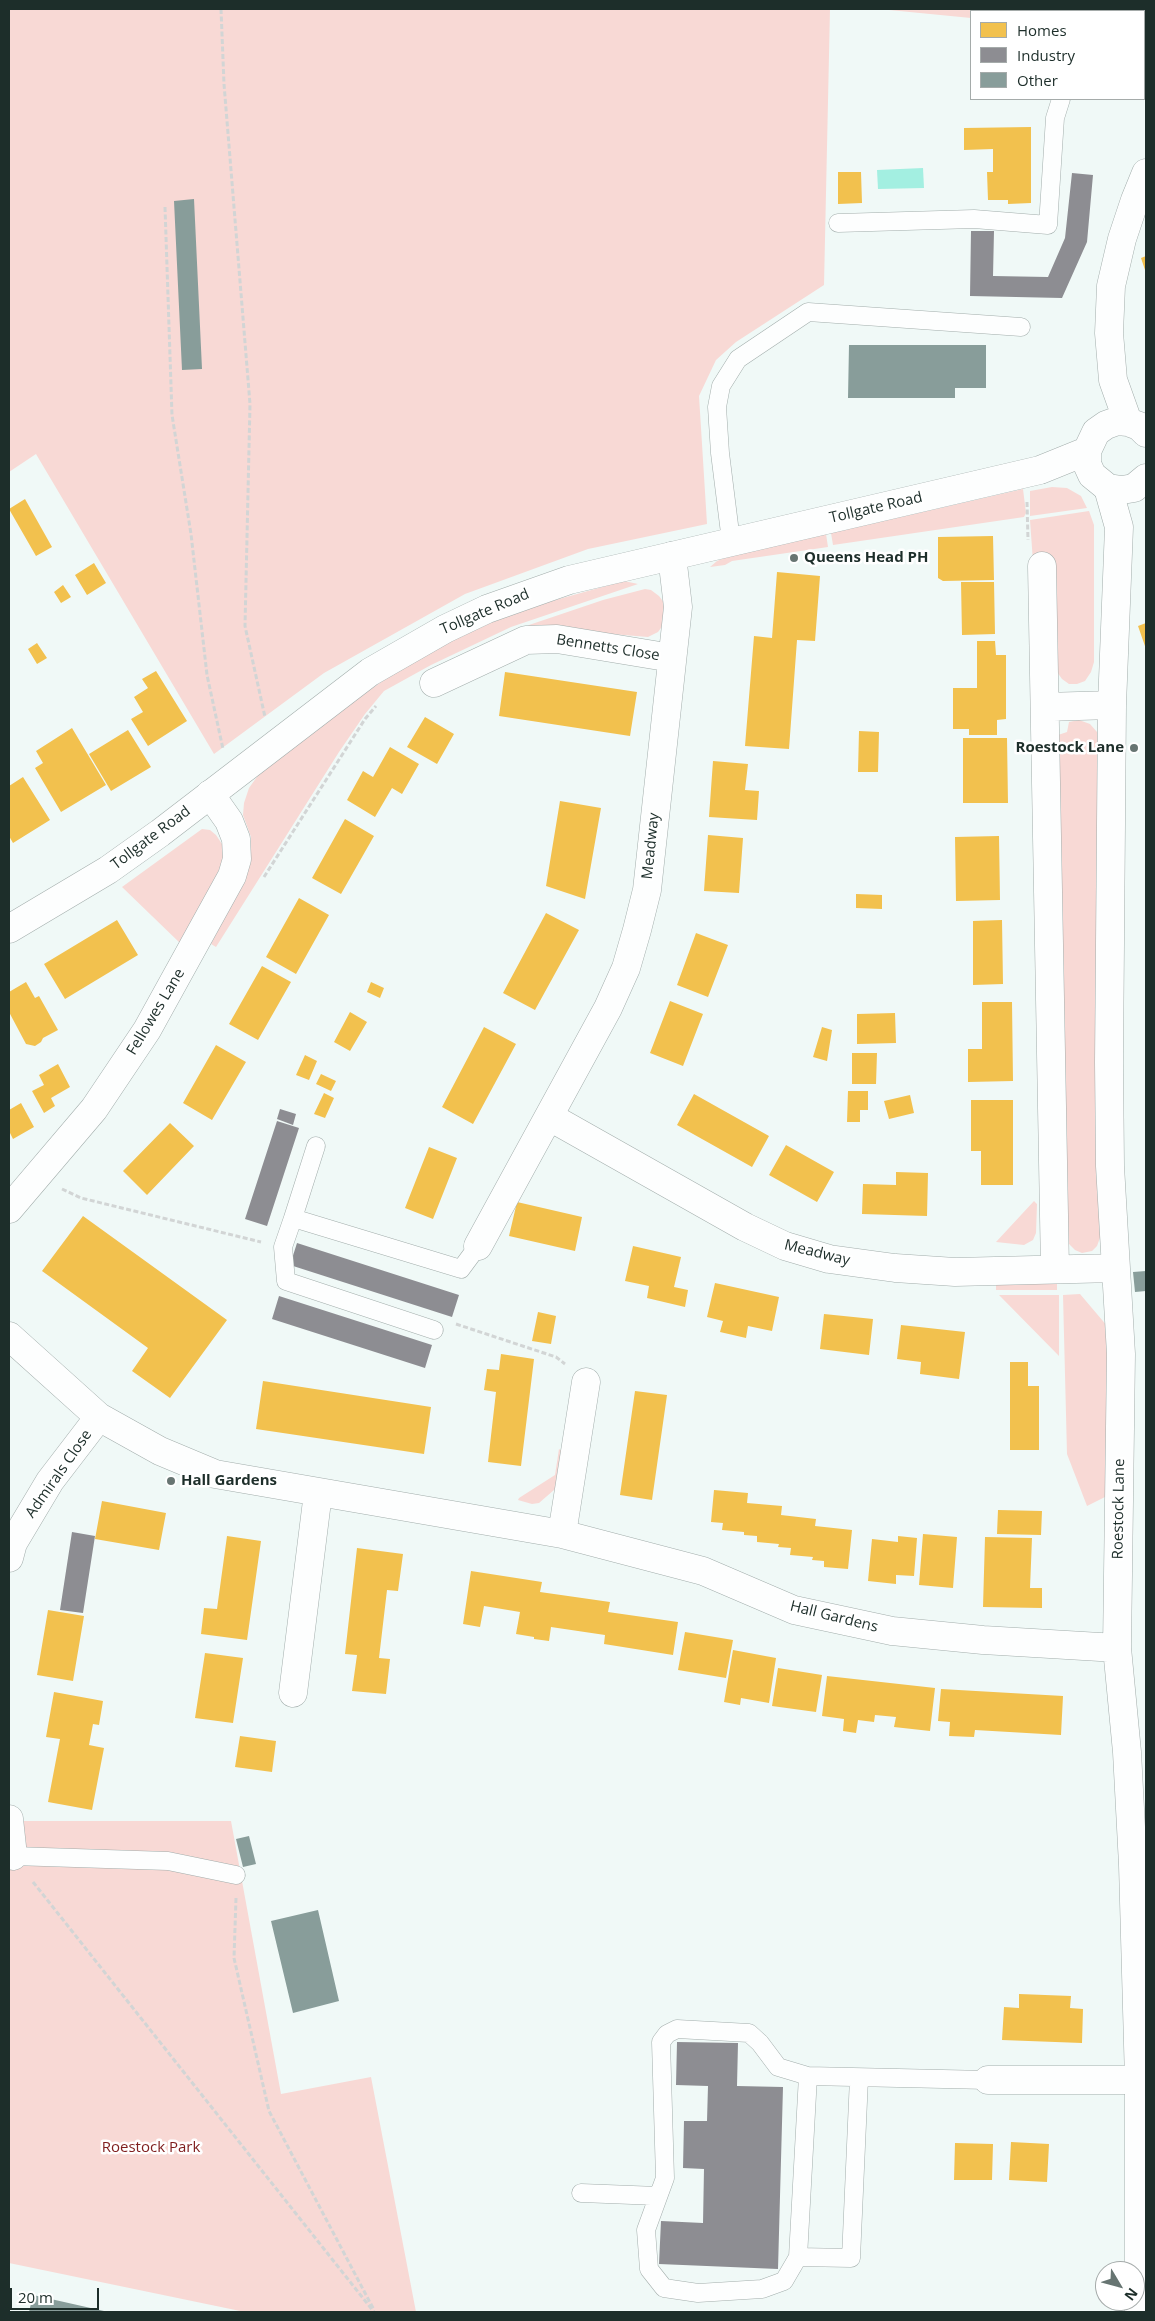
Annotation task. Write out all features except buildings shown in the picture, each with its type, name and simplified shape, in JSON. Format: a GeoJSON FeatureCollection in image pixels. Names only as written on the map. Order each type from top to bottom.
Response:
{"type":"FeatureCollection","features":[{"type":"Feature","properties":{"kind":"street"},"geometry":{"type":"LineString","coordinates":[[1137,427],[1113,380],[1109,333],[1111,286],[1122,239],[1134,200],[1146,173]]}},
{"type":"Feature","properties":{"kind":"street","name":"Roestock Lane"},"geometry":{"type":"LineString","coordinates":[[1113,380],[1110,469],[1118,527],[1112,705],[1110,1166],[1121,1354],[1117,1648],[1127,1752],[1133,1865],[1139,2080],[1139,2312]]}},
{"type":"Feature","properties":{"kind":"street","name":"Tollgate Road"},"geometry":{"type":"LineString","coordinates":[[9,929],[108,870],[370,672],[445,628],[495,606],[569,580],[731,541],[1033,471],[1110,469],[1106,425],[1117,421],[1137,427]]}},
{"type":"Feature","properties":{"kind":"street","name":"Meadway"},"geometry":{"type":"LineString","coordinates":[[478,1246],[608,1008],[626,968],[637,930],[647,890],[678,607],[672,556]]}},
{"type":"Feature","properties":{"kind":"street"},"geometry":{"type":"LineString","coordinates":[[1042,566],[1056,1269]]}},
{"type":"Feature","properties":{"kind":"street","name":"Bennetts Close"},"geometry":{"type":"LineString","coordinates":[[434,683],[526,640],[557,639],[672,658]]}},
{"type":"Feature","properties":{"kind":"street"},"geometry":{"type":"LineString","coordinates":[[1045,707],[1112,705]]}},
{"type":"Feature","properties":{"kind":"street","name":"Fellowes Lane"},"geometry":{"type":"LineString","coordinates":[[9,1209],[94,1109],[147,1030],[232,876],[237,859],[236,839],[229,821],[210,794]]}},
{"type":"Feature","properties":{"kind":"street","name":"Meadway"},"geometry":{"type":"LineString","coordinates":[[550,1117],[745,1227],[785,1246],[830,1259],[895,1268],[955,1272],[1115,1268]]}},
{"type":"Feature","properties":{"kind":"street","name":"Hall Gardens"},"geometry":{"type":"LineString","coordinates":[[9,1336],[99,1418],[160,1451],[215,1474],[562,1534],[703,1571],[794,1610],[892,1631],[983,1640],[1117,1648]]}},
{"type":"Feature","properties":{"kind":"street"},"geometry":{"type":"LineString","coordinates":[[562,1534],[586,1382]]}},
{"type":"Feature","properties":{"kind":"street","name":"Admirals Close"},"geometry":{"type":"LineString","coordinates":[[9,1558],[13,1543],[50,1481],[99,1418]]}},
{"type":"Feature","properties":{"kind":"street"},"geometry":{"type":"LineString","coordinates":[[293,1693],[318,1493]]}},
{"type":"Feature","properties":{"kind":"street"},"geometry":{"type":"LineString","coordinates":[[9,1819],[13,1856]]}},
{"type":"Feature","properties":{"kind":"street"},"geometry":{"type":"LineString","coordinates":[[988,2080],[1139,2080]]}},
{"type":"Feature","properties":{"kind":"lane"},"geometry":{"type":"LineString","coordinates":[[838,223],[974,219],[1048,225],[1055,118],[1061,100]]}},
{"type":"Feature","properties":{"kind":"lane"},"geometry":{"type":"LineString","coordinates":[[731,541],[720,453],[718,407],[721,386],[738,359],[808,312],[1022,327]]}},
{"type":"Feature","properties":{"kind":"lane"},"geometry":{"type":"LineString","coordinates":[[316,1146],[283,1247],[286,1281],[434,1330]]}},
{"type":"Feature","properties":{"kind":"lane"},"geometry":{"type":"LineString","coordinates":[[293,1218],[461,1269],[478,1246]]}},
{"type":"Feature","properties":{"kind":"lane"},"geometry":{"type":"LineString","coordinates":[[13,1856],[168,1861],[236,1875]]}},
{"type":"Feature","properties":{"kind":"lane"},"geometry":{"type":"LineString","coordinates":[[808,2076],[798,2257],[784,2281],[762,2289],[698,2293],[664,2288],[649,2269],[646,2230],[665,2178],[661,2042],[666,2034],[677,2029],[749,2033],[760,2043],[778,2067],[808,2076],[988,2080]]}},
{"type":"Feature","properties":{"kind":"lane"},"geometry":{"type":"LineString","coordinates":[[798,2257],[851,2258],[859,2078]]}},
{"type":"Feature","properties":{"kind":"lane"},"geometry":{"type":"LineString","coordinates":[[581,2193],[658,2196]]}},
{"type":"Feature","properties":{"kind":"path"},"geometry":{"type":"LineString","coordinates":[[221,9],[224,84],[250,404],[245,626],[271,747]]}},
{"type":"Feature","properties":{"kind":"path"},"geometry":{"type":"LineString","coordinates":[[165,207],[172,415],[191,534],[207,675],[224,751],[236,774]]}},
{"type":"Feature","properties":{"kind":"path"},"geometry":{"type":"LineString","coordinates":[[1033,471],[1029,566],[1042,566]]}},
{"type":"Feature","properties":{"kind":"path"},"geometry":{"type":"LineString","coordinates":[[263,879],[365,718],[381,700]]}},
{"type":"Feature","properties":{"kind":"path"},"geometry":{"type":"LineString","coordinates":[[37,1177],[82,1198],[283,1247]]}},
{"type":"Feature","properties":{"kind":"path"},"geometry":{"type":"LineString","coordinates":[[434,1330],[456,1324],[556,1357],[586,1382]]}},
{"type":"Feature","properties":{"kind":"path"},"geometry":{"type":"LineString","coordinates":[[13,1856],[375,2312]]}},
{"type":"Feature","properties":{"kind":"path"},"geometry":{"type":"LineString","coordinates":[[236,1875],[234,1958],[269,2111],[375,2312]]}},
{"type":"Feature","properties":{"kind":"green space"},"geometry":{"type":"Polygon","coordinates":[[[9,9],[830,9],[824,285],[736,342],[716,360],[699,396],[707,524],[588,549],[465,594],[324,673],[214,754],[36,454],[9,472],[9,9]]]}},
{"type":"Feature","properties":{"kind":"green space"},"geometry":{"type":"Polygon","coordinates":[[[879,9],[1146,9],[1146,36],[1145,10],[970,10],[970,18],[879,9]]]}},
{"type":"Feature","properties":{"kind":"green space"},"geometry":{"type":"Polygon","coordinates":[[[1052,487],[1067,488],[1081,496],[1087,508],[1030,516],[1030,491],[1052,487]]]}},
{"type":"Feature","properties":{"kind":"green space"},"geometry":{"type":"Polygon","coordinates":[[[1023,489],[1026,513],[1024,517],[833,545],[831,533],[1023,489]]]}},
{"type":"Feature","properties":{"kind":"green space"},"geometry":{"type":"Polygon","coordinates":[[[1089,511],[1094,525],[1094,662],[1091,672],[1085,681],[1069,684],[1057,672],[1033,562],[1030,520],[1089,511]]]}},
{"type":"Feature","properties":{"kind":"green space"},"geometry":{"type":"Polygon","coordinates":[[[826,534],[828,547],[732,561],[725,565],[710,567],[717,561],[734,554],[826,534]]]}},
{"type":"Feature","properties":{"kind":"green space"},"geometry":{"type":"Polygon","coordinates":[[[624,581],[638,584],[511,627],[431,665],[384,691],[365,714],[339,752],[216,947],[211,944],[250,864],[251,837],[243,815],[244,803],[249,788],[259,774],[358,698],[406,665],[503,617],[541,604],[624,581]]]}},
{"type":"Feature","properties":{"kind":"green space"},"geometry":{"type":"Polygon","coordinates":[[[645,589],[651,590],[659,596],[665,604],[664,624],[658,632],[648,637],[527,627],[603,600],[645,589]]]}},
{"type":"Feature","properties":{"kind":"green space"},"geometry":{"type":"Polygon","coordinates":[[[1079,720],[1090,724],[1097,732],[1099,744],[1101,1235],[1097,1246],[1092,1251],[1082,1253],[1075,1250],[1067,1242],[1058,735],[1067,732],[1069,722],[1079,720]]]}},
{"type":"Feature","properties":{"kind":"green space"},"geometry":{"type":"Polygon","coordinates":[[[202,829],[210,830],[216,835],[222,844],[224,855],[220,868],[182,945],[122,887],[202,829]]]}},
{"type":"Feature","properties":{"kind":"green space"},"geometry":{"type":"Polygon","coordinates":[[[1034,1201],[1037,1204],[1036,1233],[1033,1240],[1024,1245],[996,1242],[1034,1201]]]}},
{"type":"Feature","properties":{"kind":"green space"},"geometry":{"type":"Polygon","coordinates":[[[1057,1280],[1057,1290],[996,1290],[996,1281],[1057,1280]]]}},
{"type":"Feature","properties":{"kind":"green space"},"geometry":{"type":"Polygon","coordinates":[[[1080,1294],[1108,1327],[1107,1496],[1087,1506],[1067,1454],[1063,1295],[1080,1294]]]}},
{"type":"Feature","properties":{"kind":"green space"},"geometry":{"type":"Polygon","coordinates":[[[999,1295],[1059,1295],[1059,1356],[999,1295]]]}},
{"type":"Feature","properties":{"kind":"green space"},"geometry":{"type":"Polygon","coordinates":[[[559,1449],[564,1453],[559,1482],[554,1490],[539,1503],[532,1504],[518,1500],[555,1475],[559,1449]]]}},
{"type":"Feature","properties":{"kind":"green space","name":"Roestock Park"},"geometry":{"type":"Polygon","coordinates":[[[9,1821],[231,1821],[281,2094],[371,2077],[416,2312],[245,2312],[9,2263],[9,1821]]]}},
{"type":"Feature","properties":{"kind":"shaded area"},"geometry":{"type":"Polygon","coordinates":[[[923,168],[924,188],[878,189],[877,170],[923,168]]]}},
{"type":"Feature","properties":{"kind":"place","name":"Queens Head PH"},"geometry":{"type":"Point","coordinates":[794,558]}},
{"type":"Feature","properties":{"kind":"place","name":"Roestock Lane"},"geometry":{"type":"Point","coordinates":[1134,748]}},
{"type":"Feature","properties":{"kind":"place","name":"Hall Gardens"},"geometry":{"type":"Point","coordinates":[171,1481]}}]}
